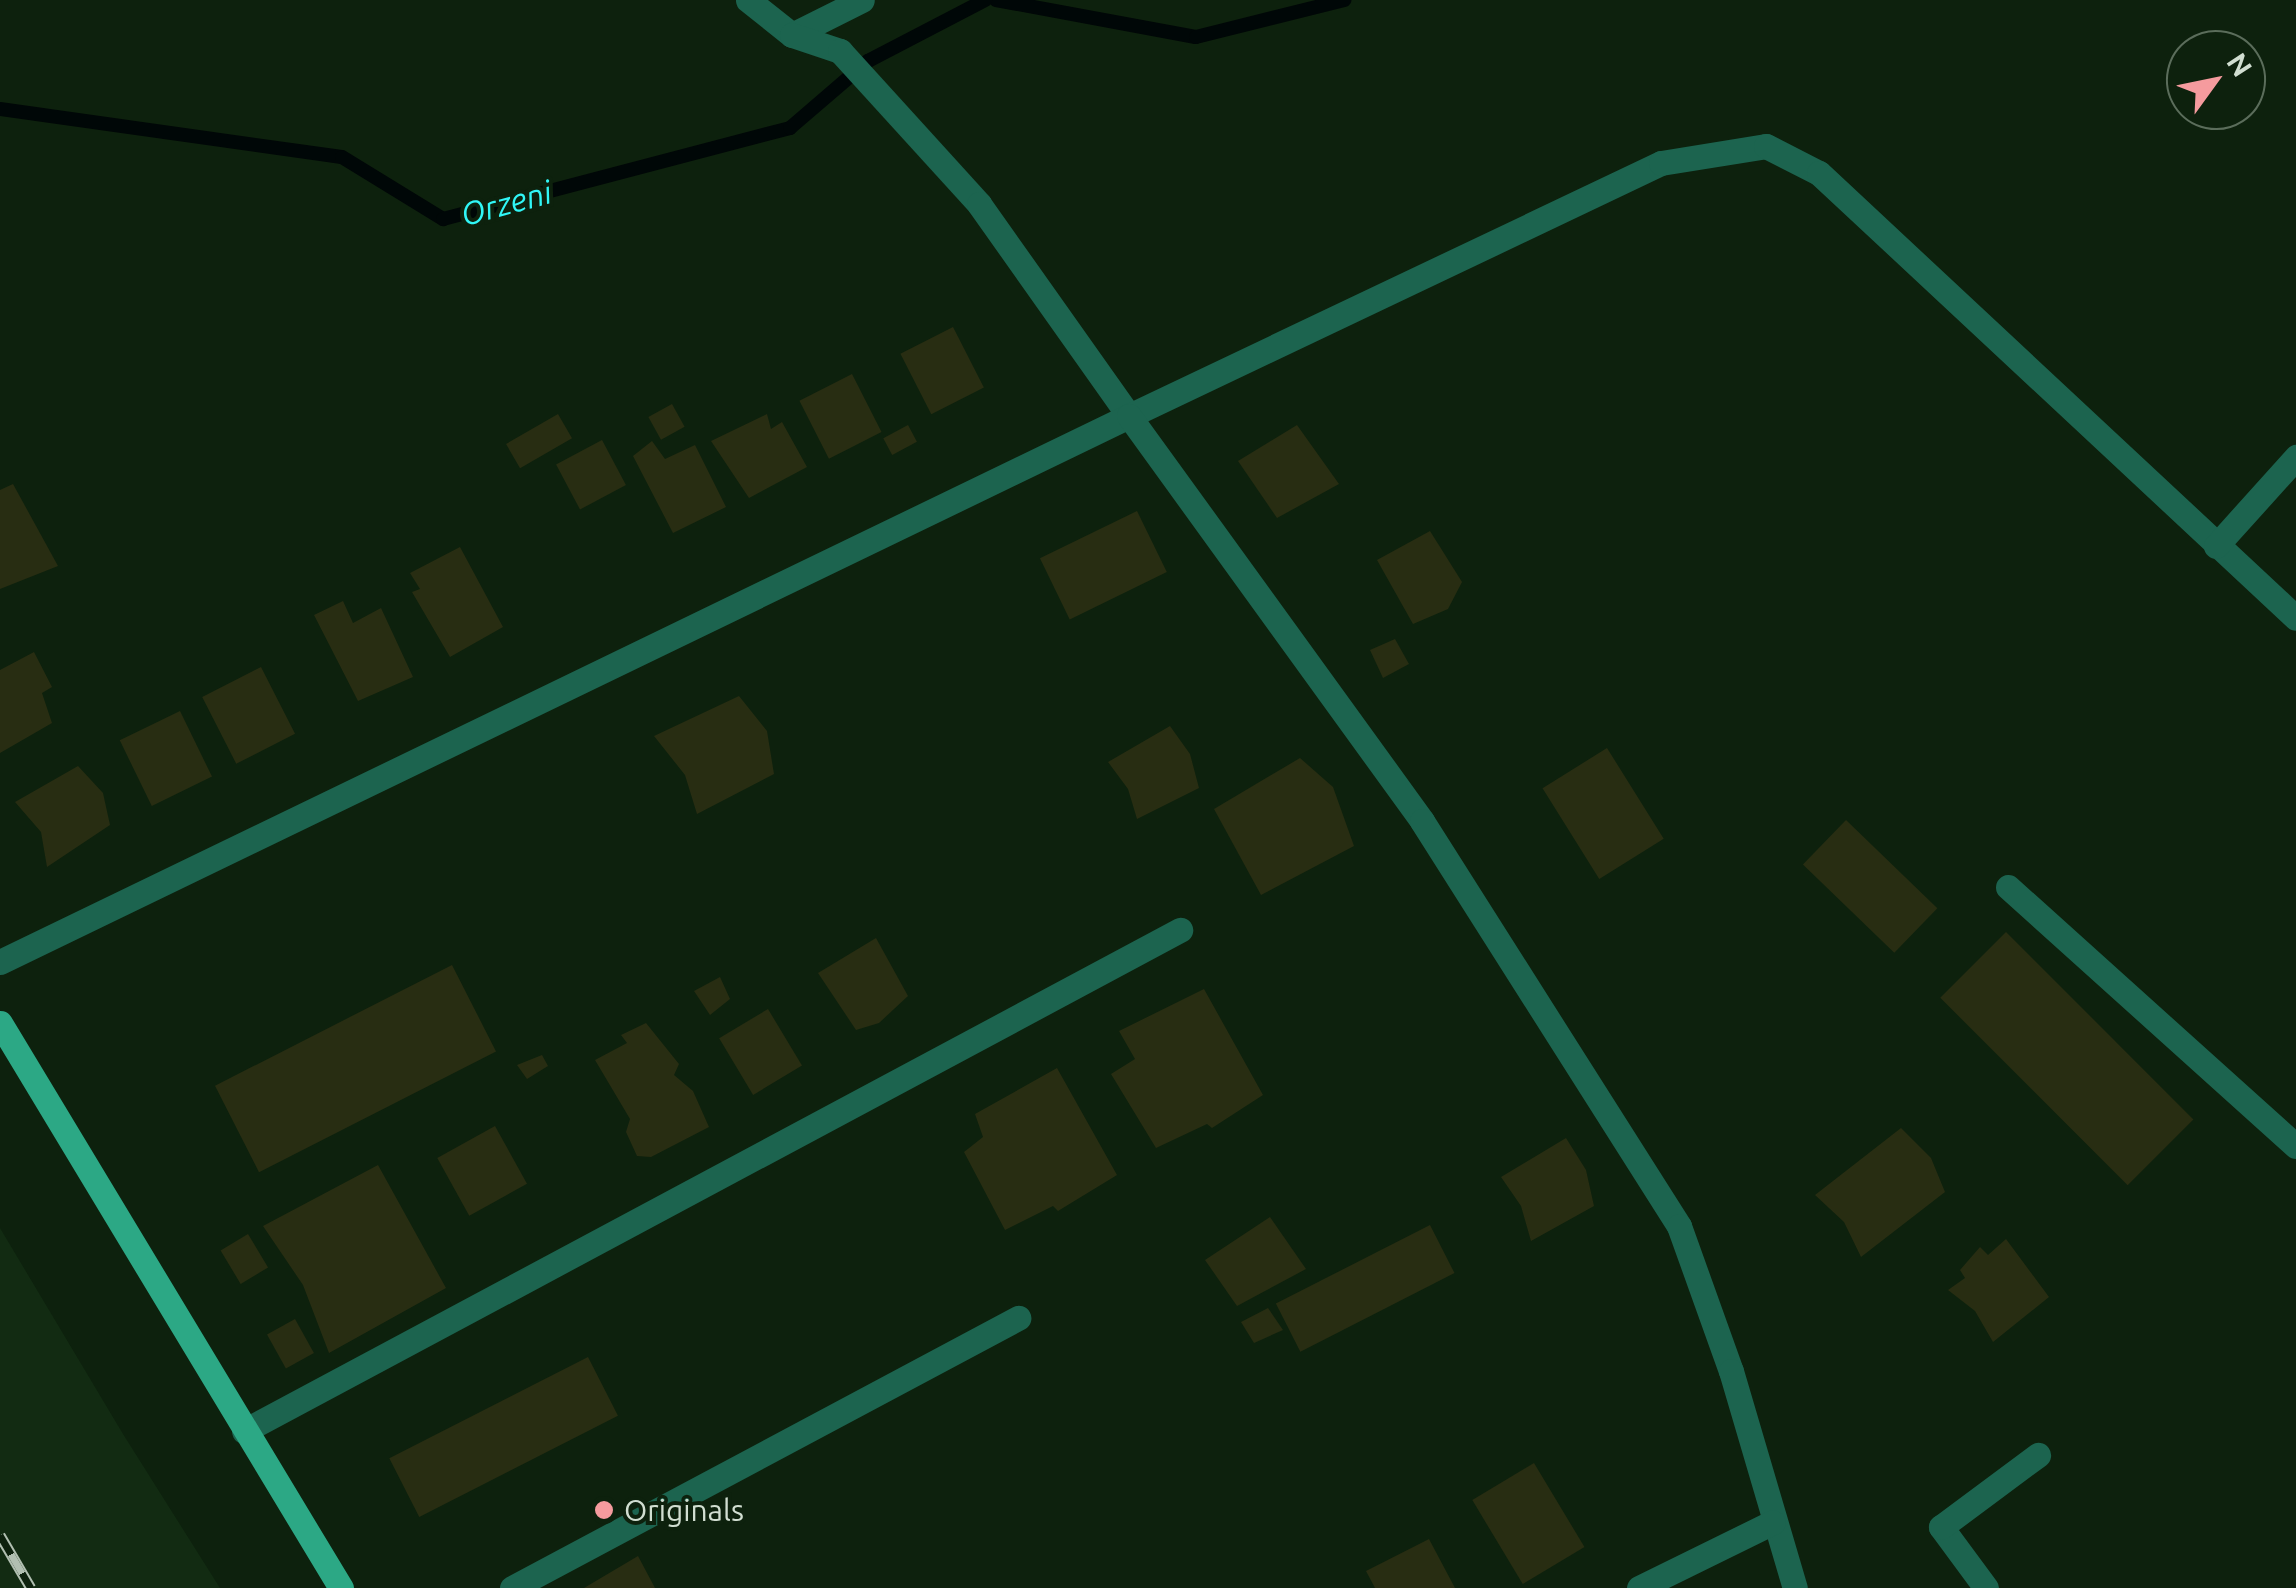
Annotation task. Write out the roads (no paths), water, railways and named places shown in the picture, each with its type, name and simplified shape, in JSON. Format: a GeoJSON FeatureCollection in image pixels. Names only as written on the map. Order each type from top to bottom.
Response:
{"type":"FeatureCollection","features":[{"type":"Feature","properties":{"kind":"main road"},"geometry":{"type":"LineString","coordinates":[[0,1023],[341,1588]]}},
{"type":"Feature","properties":{"kind":"street"},"geometry":{"type":"LineString","coordinates":[[748,0],[792,34],[840,51],[979,204],[1422,821],[1679,1226],[1731,1371],[1795,1588]]}},
{"type":"Feature","properties":{"kind":"street"},"geometry":{"type":"LineString","coordinates":[[792,34],[862,0]]}},
{"type":"Feature","properties":{"kind":"street"},"geometry":{"type":"LineString","coordinates":[[0,962],[1128,416],[1661,163],[1766,146],[1820,172],[2296,618]]}},
{"type":"Feature","properties":{"kind":"street"},"geometry":{"type":"LineString","coordinates":[[2216,546],[2296,457]]}},
{"type":"Feature","properties":{"kind":"street"},"geometry":{"type":"LineString","coordinates":[[2008,887],[2296,1146]]}},
{"type":"Feature","properties":{"kind":"street"},"geometry":{"type":"LineString","coordinates":[[244,1431],[1180,930]]}},
{"type":"Feature","properties":{"kind":"street"},"geometry":{"type":"LineString","coordinates":[[512,1588],[1018,1318]]}},
{"type":"Feature","properties":{"kind":"street"},"geometry":{"type":"LineString","coordinates":[[1986,1588],[1942,1527],[2038,1456]]}},
{"type":"Feature","properties":{"kind":"street"},"geometry":{"type":"LineString","coordinates":[[1639,1588],[1773,1522]]}},
{"type":"Feature","properties":{"kind":"waterway","name":"Orzeni"},"geometry":{"type":"LineString","coordinates":[[0,109],[342,157],[443,219],[790,128],[868,61],[985,0]]}},
{"type":"Feature","properties":{"kind":"waterway","name":"Orzeni"},"geometry":{"type":"LineString","coordinates":[[996,0],[1196,37],[1344,0]]}},
{"type":"Feature","properties":{"kind":"railway"},"geometry":{"type":"LineString","coordinates":[[0,1535],[31,1588]]}},
{"type":"Feature","properties":{"kind":"place","name":"Originals"},"geometry":{"type":"Point","coordinates":[604,1510]}}]}
